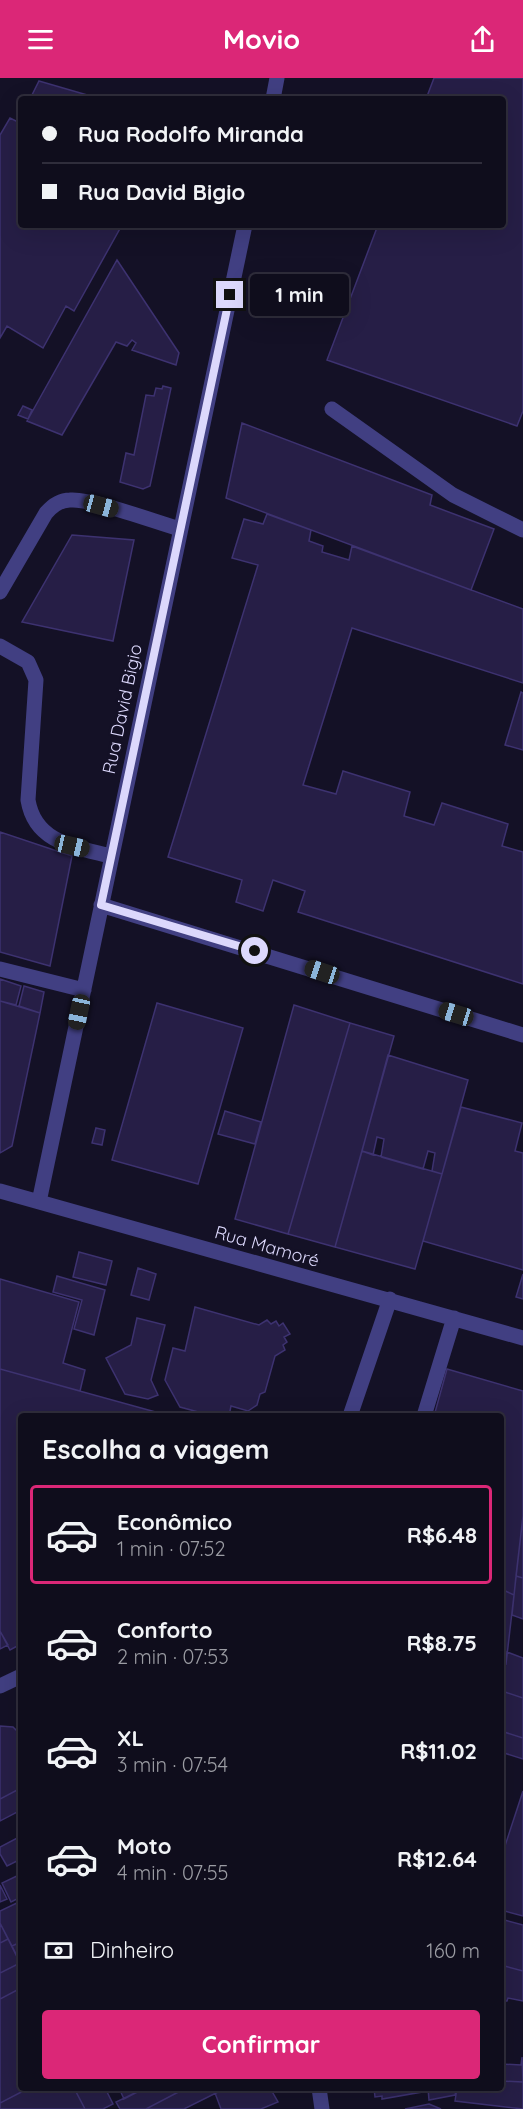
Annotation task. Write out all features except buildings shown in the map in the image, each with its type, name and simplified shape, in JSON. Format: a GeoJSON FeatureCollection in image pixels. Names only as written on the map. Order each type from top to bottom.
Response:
{"type":"FeatureCollection","features":[{"type":"Feature","properties":{"kind":"street"},"geometry":{"type":"LineString","coordinates":[[274,96],[277,78]]}},
{"type":"Feature","properties":{"kind":"street","name":"Rua David Bigio"},"geometry":{"type":"LineString","coordinates":[[39,1202],[244,228]]}},
{"type":"Feature","properties":{"kind":"street"},"geometry":{"type":"LineString","coordinates":[[332,409],[453,495],[523,531]]}},
{"type":"Feature","properties":{"kind":"street"},"geometry":{"type":"LineString","coordinates":[[0,592],[46,513],[53,505],[62,501],[82,501],[180,529]]}},
{"type":"Feature","properties":{"kind":"street"},"geometry":{"type":"LineString","coordinates":[[0,646],[28,662],[36,680],[28,800],[31,817],[42,832],[72,846],[111,856]]}},
{"type":"Feature","properties":{"kind":"street"},"geometry":{"type":"LineString","coordinates":[[101,905],[523,1035]]}},
{"type":"Feature","properties":{"kind":"street"},"geometry":{"type":"LineString","coordinates":[[0,969],[84,990]]}},
{"type":"Feature","properties":{"kind":"street","name":"Rua Mamoré"},"geometry":{"type":"LineString","coordinates":[[0,1191],[523,1338]]}},
{"type":"Feature","properties":{"kind":"street"},"geometry":{"type":"LineString","coordinates":[[351,1413],[390,1299]]}},
{"type":"Feature","properties":{"kind":"street"},"geometry":{"type":"LineString","coordinates":[[425,1413],[454,1318]]}},
{"type":"Feature","properties":{"kind":"street"},"geometry":{"type":"LineString","coordinates":[[0,1686],[18,1677]]}},
{"type":"Feature","properties":{"kind":"street"},"geometry":{"type":"LineString","coordinates":[[320,2091],[322,2109]]}},
{"type":"Feature","properties":{"kind":"route"},"geometry":{"type":"LineString","coordinates":[[230,295],[101,905],[255,951]]}}]}
